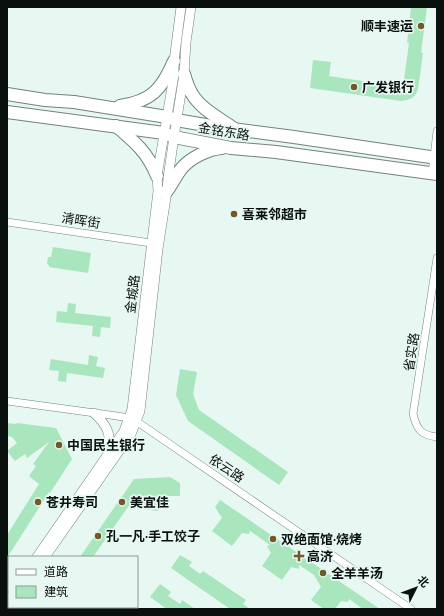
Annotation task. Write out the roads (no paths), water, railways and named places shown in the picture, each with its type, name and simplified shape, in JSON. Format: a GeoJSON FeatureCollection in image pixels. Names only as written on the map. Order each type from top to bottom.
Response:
{"type":"FeatureCollection","features":[{"type":"Feature","properties":{"kind":"main road"},"geometry":{"type":"LineString","coordinates":[[108,107],[134,104],[150,96],[167,77],[174,61]]}},
{"type":"Feature","properties":{"kind":"main road"},"geometry":{"type":"LineString","coordinates":[[184,74],[192,94],[198,102],[208,111],[234,129]]}},
{"type":"Feature","properties":{"kind":"main road","name":"金铭东路"},"geometry":{"type":"LineString","coordinates":[[7,94],[96,105],[246,131],[436,157]]}},
{"type":"Feature","properties":{"kind":"main road"},"geometry":{"type":"LineString","coordinates":[[94,123],[96,105]]}},
{"type":"Feature","properties":{"kind":"main road","name":"金铭东路"},"geometry":{"type":"LineString","coordinates":[[7,112],[116,126],[231,148],[276,152],[435,174]]}},
{"type":"Feature","properties":{"kind":"main road"},"geometry":{"type":"LineString","coordinates":[[116,126],[135,142],[144,152],[150,160],[157,176]]}},
{"type":"Feature","properties":{"kind":"main road"},"geometry":{"type":"LineString","coordinates":[[244,149],[246,131]]}},
{"type":"Feature","properties":{"kind":"main road"},"geometry":{"type":"LineString","coordinates":[[167,191],[181,169],[189,162],[209,151],[231,148]]}},
{"type":"Feature","properties":{"kind":"main road"},"geometry":{"type":"LineString","coordinates":[[393,168],[395,151]]}},
{"type":"Feature","properties":{"kind":"street","name":"金城路"},"geometry":{"type":"LineString","coordinates":[[172,119],[174,61],[181,7]]}},
{"type":"Feature","properties":{"kind":"street","name":"金城路"},"geometry":{"type":"LineString","coordinates":[[47,556],[131,434],[132,403],[158,191],[157,176],[184,74],[186,42],[191,7]]}},
{"type":"Feature","properties":{"kind":"street"},"geometry":{"type":"LineString","coordinates":[[435,174],[437,131]]}},
{"type":"Feature","properties":{"kind":"street","name":"金城路"},"geometry":{"type":"LineString","coordinates":[[38,556],[124,430],[140,411],[158,249],[167,191],[169,135]]}},
{"type":"Feature","properties":{"kind":"street","name":"清晖街"},"geometry":{"type":"LineString","coordinates":[[7,222],[151,243]]}},
{"type":"Feature","properties":{"kind":"street","name":"省实路"},"geometry":{"type":"LineString","coordinates":[[437,258],[413,414],[415,423],[421,430],[428,436],[437,437]]}},
{"type":"Feature","properties":{"kind":"street","name":"依云路"},"geometry":{"type":"LineString","coordinates":[[7,401],[94,413],[132,420],[411,609]]}},
{"type":"Feature","properties":{"kind":"street"},"geometry":{"type":"LineString","coordinates":[[94,413],[107,429],[110,442],[108,453]]}},
{"type":"Feature","properties":{"kind":"place","name":"顺丰速运"},"geometry":{"type":"Point","coordinates":[421,26]}},
{"type":"Feature","properties":{"kind":"place","name":"广发银行"},"geometry":{"type":"Point","coordinates":[354,87]}},
{"type":"Feature","properties":{"kind":"place","name":"喜莱邻超市"},"geometry":{"type":"Point","coordinates":[234,214]}},
{"type":"Feature","properties":{"kind":"place","name":"中国民生银行"},"geometry":{"type":"Point","coordinates":[59,445]}},
{"type":"Feature","properties":{"kind":"place","name":"苍井寿司"},"geometry":{"type":"Point","coordinates":[38,502]}},
{"type":"Feature","properties":{"kind":"place","name":"美宜佳"},"geometry":{"type":"Point","coordinates":[122,502]}},
{"type":"Feature","properties":{"kind":"place","name":"孔一凡·手工饺子"},"geometry":{"type":"Point","coordinates":[98,536]}},
{"type":"Feature","properties":{"kind":"place","name":"双绝面馆·烧烤"},"geometry":{"type":"Point","coordinates":[273,539]}},
{"type":"Feature","properties":{"kind":"place","name":"高济"},"geometry":{"type":"Point","coordinates":[299,556]}},
{"type":"Feature","properties":{"kind":"place","name":"全羊羊汤"},"geometry":{"type":"Point","coordinates":[323,573]}}]}
